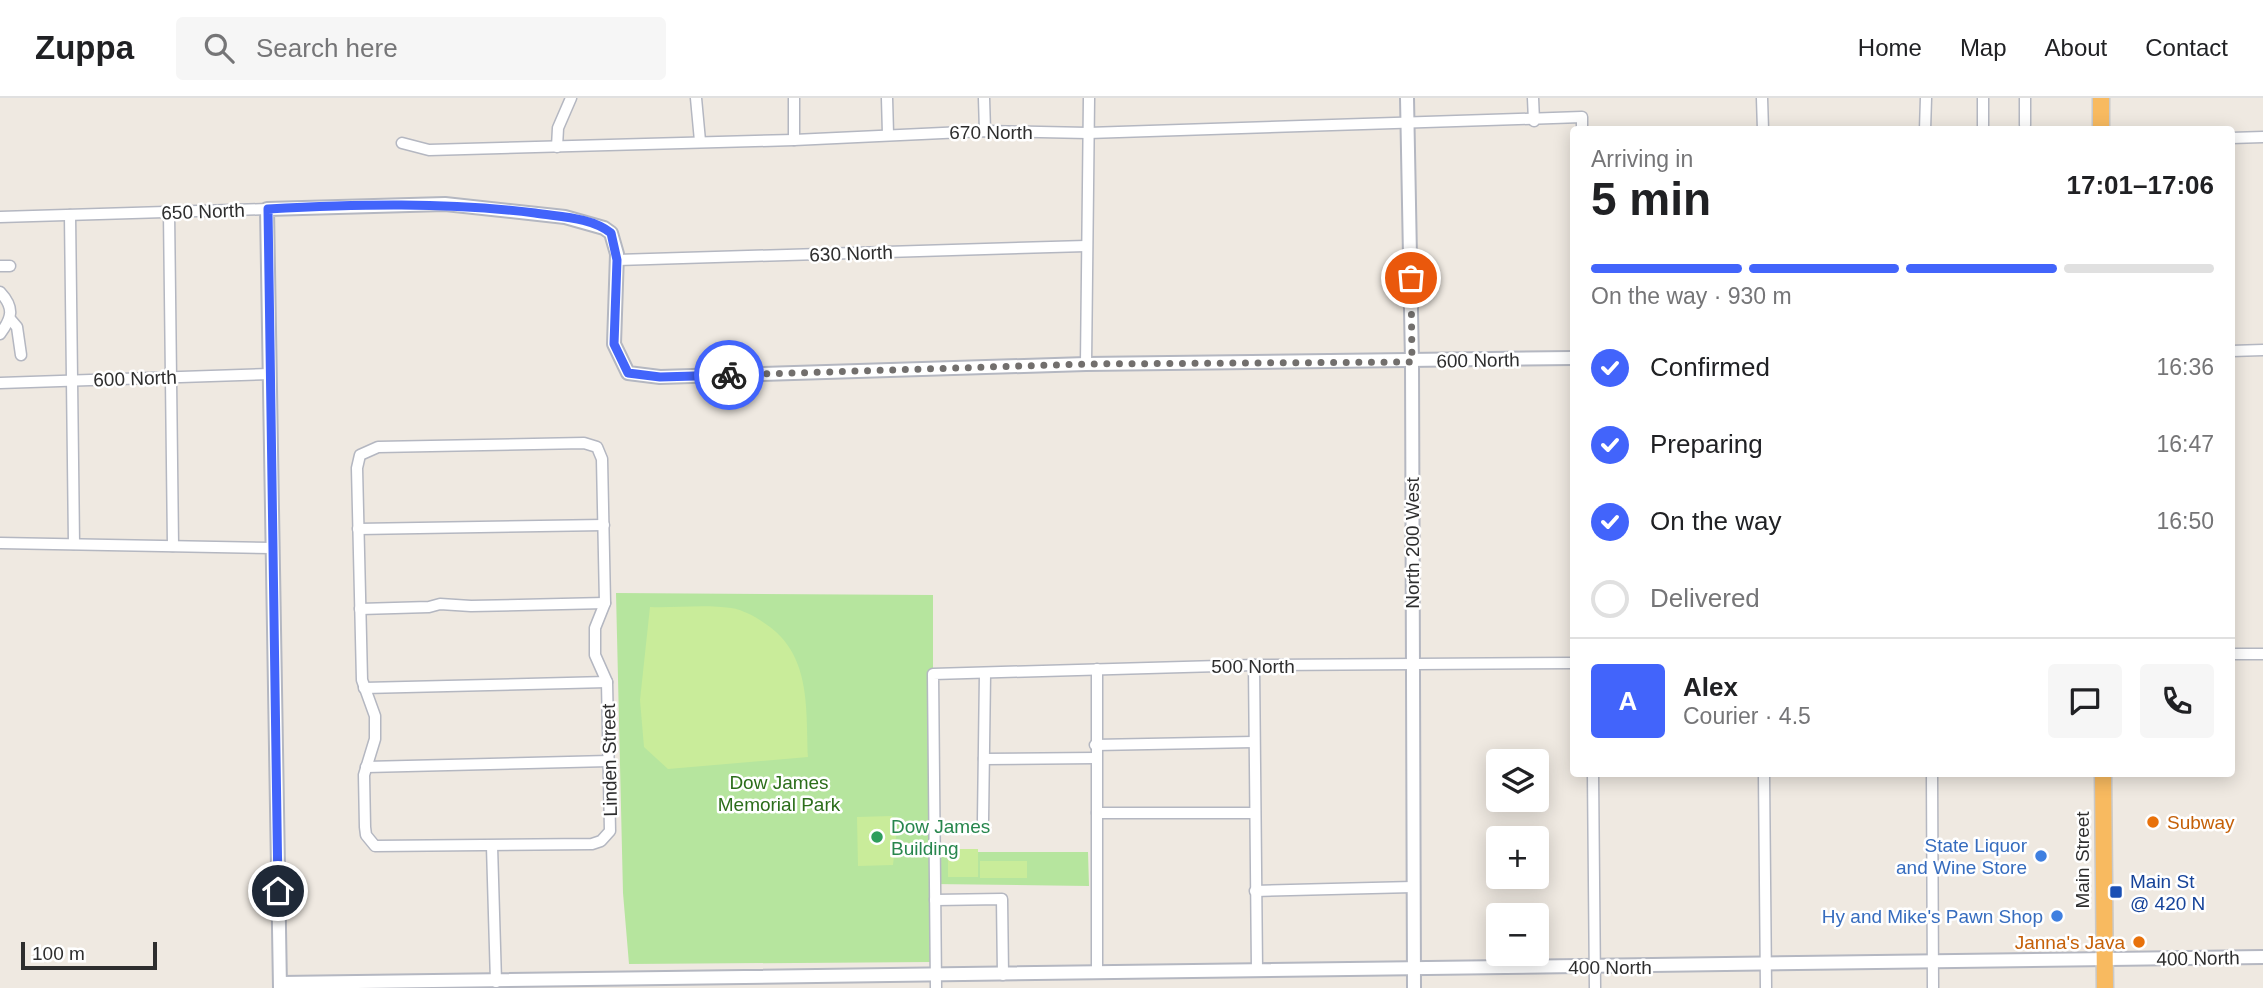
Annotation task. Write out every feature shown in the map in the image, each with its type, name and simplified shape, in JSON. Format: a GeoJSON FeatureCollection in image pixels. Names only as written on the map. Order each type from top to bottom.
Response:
{"type":"FeatureCollection","features":[{"type":"Feature","properties":{"kind":"highway"},"geometry":{"type":"LineString","coordinates":[[2101,98],[2101,126]]}},
{"type":"Feature","properties":{"kind":"highway","name":"Main Street"},"geometry":{"type":"LineString","coordinates":[[2103,777],[2105,988]]}},
{"type":"Feature","properties":{"kind":"street"},"geometry":{"type":"LineString","coordinates":[[556,147],[558,128],[571,98]]}},
{"type":"Feature","properties":{"kind":"street"},"geometry":{"type":"LineString","coordinates":[[696,98],[700,141]]}},
{"type":"Feature","properties":{"kind":"street"},"geometry":{"type":"LineString","coordinates":[[794,98],[794,140]]}},
{"type":"Feature","properties":{"kind":"street"},"geometry":{"type":"LineString","coordinates":[[887,98],[888,134]]}},
{"type":"Feature","properties":{"kind":"street"},"geometry":{"type":"LineString","coordinates":[[984,98],[985,131]]}},
{"type":"Feature","properties":{"kind":"street"},"geometry":{"type":"LineString","coordinates":[[1086,364],[1089,98]]}},
{"type":"Feature","properties":{"kind":"street","name":"North 200 West"},"geometry":{"type":"LineString","coordinates":[[1407,98],[1412,362],[1414,988]]}},
{"type":"Feature","properties":{"kind":"street"},"geometry":{"type":"LineString","coordinates":[[1533,98],[1534,121]]}},
{"type":"Feature","properties":{"kind":"street"},"geometry":{"type":"LineString","coordinates":[[1762,98],[1763,126]]}},
{"type":"Feature","properties":{"kind":"street"},"geometry":{"type":"LineString","coordinates":[[1925,126],[1926,98]]}},
{"type":"Feature","properties":{"kind":"street"},"geometry":{"type":"LineString","coordinates":[[1983,98],[1983,126]]}},
{"type":"Feature","properties":{"kind":"street"},"geometry":{"type":"LineString","coordinates":[[2025,98],[2025,125]]}},
{"type":"Feature","properties":{"kind":"street","name":"670 North"},"geometry":{"type":"LineString","coordinates":[[402,143],[429,150],[794,140],[985,131],[1088,133],[1534,121],[1583,117],[1583,126]]}},
{"type":"Feature","properties":{"kind":"street"},"geometry":{"type":"LineString","coordinates":[[2235,138],[2263,137]]}},
{"type":"Feature","properties":{"kind":"street","name":"650 North"},"geometry":{"type":"LineString","coordinates":[[0,217],[445,204],[565,217],[594,224],[611,233],[617,260]]}},
{"type":"Feature","properties":{"kind":"street"},"geometry":{"type":"LineString","coordinates":[[268,209],[280,986]]}},
{"type":"Feature","properties":{"kind":"street"},"geometry":{"type":"LineString","coordinates":[[169,212],[173,546]]}},
{"type":"Feature","properties":{"kind":"street"},"geometry":{"type":"LineString","coordinates":[[70,215],[74,544]]}},
{"type":"Feature","properties":{"kind":"street","name":"630 North"},"geometry":{"type":"LineString","coordinates":[[617,260],[1086,246]]}},
{"type":"Feature","properties":{"kind":"street","name":"600 North"},"geometry":{"type":"LineString","coordinates":[[617,260],[614,344],[628,373],[660,377],[1086,364],[1570,358]]}},
{"type":"Feature","properties":{"kind":"street"},"geometry":{"type":"LineString","coordinates":[[0,292],[8,303],[11,320],[17,327],[21,355]]}},
{"type":"Feature","properties":{"kind":"street"},"geometry":{"type":"LineString","coordinates":[[0,334],[11,320]]}},
{"type":"Feature","properties":{"kind":"street"},"geometry":{"type":"LineString","coordinates":[[2235,351],[2263,351]]}},
{"type":"Feature","properties":{"kind":"street","name":"600 North"},"geometry":{"type":"LineString","coordinates":[[0,383],[270,374]]}},
{"type":"Feature","properties":{"kind":"street","name":"Linden Street"},"geometry":{"type":"LineString","coordinates":[[358,529],[357,468],[360,455],[378,447],[584,443],[597,447],[602,459],[605,603],[595,628],[595,641],[596,655],[607,682],[611,825],[607,837],[601,841],[384,848],[369,842],[365,827],[366,767]]}},
{"type":"Feature","properties":{"kind":"street"},"geometry":{"type":"LineString","coordinates":[[604,525],[358,529],[365,688],[375,716],[375,739],[366,767],[609,761]]}},
{"type":"Feature","properties":{"kind":"street"},"geometry":{"type":"LineString","coordinates":[[0,542],[272,548]]}},
{"type":"Feature","properties":{"kind":"street"},"geometry":{"type":"LineString","coordinates":[[360,609],[429,607],[440,604],[471,606],[605,603]]}},
{"type":"Feature","properties":{"kind":"street"},"geometry":{"type":"LineString","coordinates":[[2235,654],[2263,653]]}},
{"type":"Feature","properties":{"kind":"street","name":"500 North"},"geometry":{"type":"LineString","coordinates":[[935,900],[933,843],[937,829],[933,674],[1254,665],[1570,663]]}},
{"type":"Feature","properties":{"kind":"street"},"geometry":{"type":"LineString","coordinates":[[1254,665],[1257,970]]}},
{"type":"Feature","properties":{"kind":"street"},"geometry":{"type":"LineString","coordinates":[[1097,668],[1097,972]]}},
{"type":"Feature","properties":{"kind":"street"},"geometry":{"type":"LineString","coordinates":[[983,820],[985,674]]}},
{"type":"Feature","properties":{"kind":"street"},"geometry":{"type":"LineString","coordinates":[[365,688],[607,682]]}},
{"type":"Feature","properties":{"kind":"street"},"geometry":{"type":"LineString","coordinates":[[1096,746],[1254,742]]}},
{"type":"Feature","properties":{"kind":"street"},"geometry":{"type":"LineString","coordinates":[[984,759],[1096,758]]}},
{"type":"Feature","properties":{"kind":"street"},"geometry":{"type":"LineString","coordinates":[[1593,777],[1595,988]]}},
{"type":"Feature","properties":{"kind":"street"},"geometry":{"type":"LineString","coordinates":[[1764,777],[1766,988]]}},
{"type":"Feature","properties":{"kind":"street"},"geometry":{"type":"LineString","coordinates":[[1932,777],[1933,988]]}},
{"type":"Feature","properties":{"kind":"street"},"geometry":{"type":"LineString","coordinates":[[1097,813],[1254,813]]}},
{"type":"Feature","properties":{"kind":"street"},"geometry":{"type":"LineString","coordinates":[[492,846],[496,982]]}},
{"type":"Feature","properties":{"kind":"street"},"geometry":{"type":"LineString","coordinates":[[1255,891],[1413,887]]}},
{"type":"Feature","properties":{"kind":"street"},"geometry":{"type":"LineString","coordinates":[[936,982],[935,900],[1002,899],[1003,975]]}},
{"type":"Feature","properties":{"kind":"street","name":"400 North"},"geometry":{"type":"LineString","coordinates":[[280,986],[496,982],[936,982],[1003,975],[1097,972],[2263,957]]}},
{"type":"Feature","properties":{"kind":"green space","name":"Dow James Memorial Park"},"geometry":{"type":"Polygon","coordinates":[[[616,593],[933,595],[933,852],[1088,852],[1089,886],[932,884],[933,962],[629,964],[623,893],[616,593]]]}},
{"type":"Feature","properties":{"kind":"green space"},"geometry":{"type":"Polygon","coordinates":[[[711,606],[736,609],[770,627],[793,654],[800,669],[806,703],[808,757],[668,769],[644,747],[640,700],[650,607],[711,606]]]}},
{"type":"Feature","properties":{"kind":"green space","name":"Dow James Building"},"geometry":{"type":"Polygon","coordinates":[[[892,816],[892,828],[897,828],[893,865],[858,866],[857,817],[892,816]]]}},
{"type":"Feature","properties":{"kind":"green space"},"geometry":{"type":"Polygon","coordinates":[[[948,849],[978,849],[978,877],[948,877],[948,849]]]}},
{"type":"Feature","properties":{"kind":"green space"},"geometry":{"type":"Polygon","coordinates":[[[980,861],[1027,861],[1027,878],[980,878],[980,861]]]}},
{"type":"Feature","properties":{"kind":"way so far"},"geometry":{"type":"LineString","coordinates":[[729,375],[1086,364],[1412,362],[1411,278]]}},
{"type":"Feature","properties":{"kind":"place","name":"Subway"},"geometry":{"type":"Point","coordinates":[2153,822]}},
{"type":"Feature","properties":{"kind":"place","name":"Dow James Building"},"geometry":{"type":"Point","coordinates":[877,837]}},
{"type":"Feature","properties":{"kind":"place","name":"State Liquor and Wine Store"},"geometry":{"type":"Point","coordinates":[2041,856]}},
{"type":"Feature","properties":{"kind":"place","name":"Main St @ 420 N"},"geometry":{"type":"Point","coordinates":[2116,892]}},
{"type":"Feature","properties":{"kind":"place","name":"Hy and Mike's Pawn Shop"},"geometry":{"type":"Point","coordinates":[2057,916]}},
{"type":"Feature","properties":{"kind":"place","name":"Janna's Java"},"geometry":{"type":"Point","coordinates":[2139,942]}},
{"type":"Feature","properties":{"kind":"route"},"geometry":{"type":"LineString","coordinates":[[278,891],[268,209],[390,203],[445,204],[565,217],[594,224],[611,233],[617,254],[618,294],[614,344],[628,373],[660,377],[729,375]]}}]}
